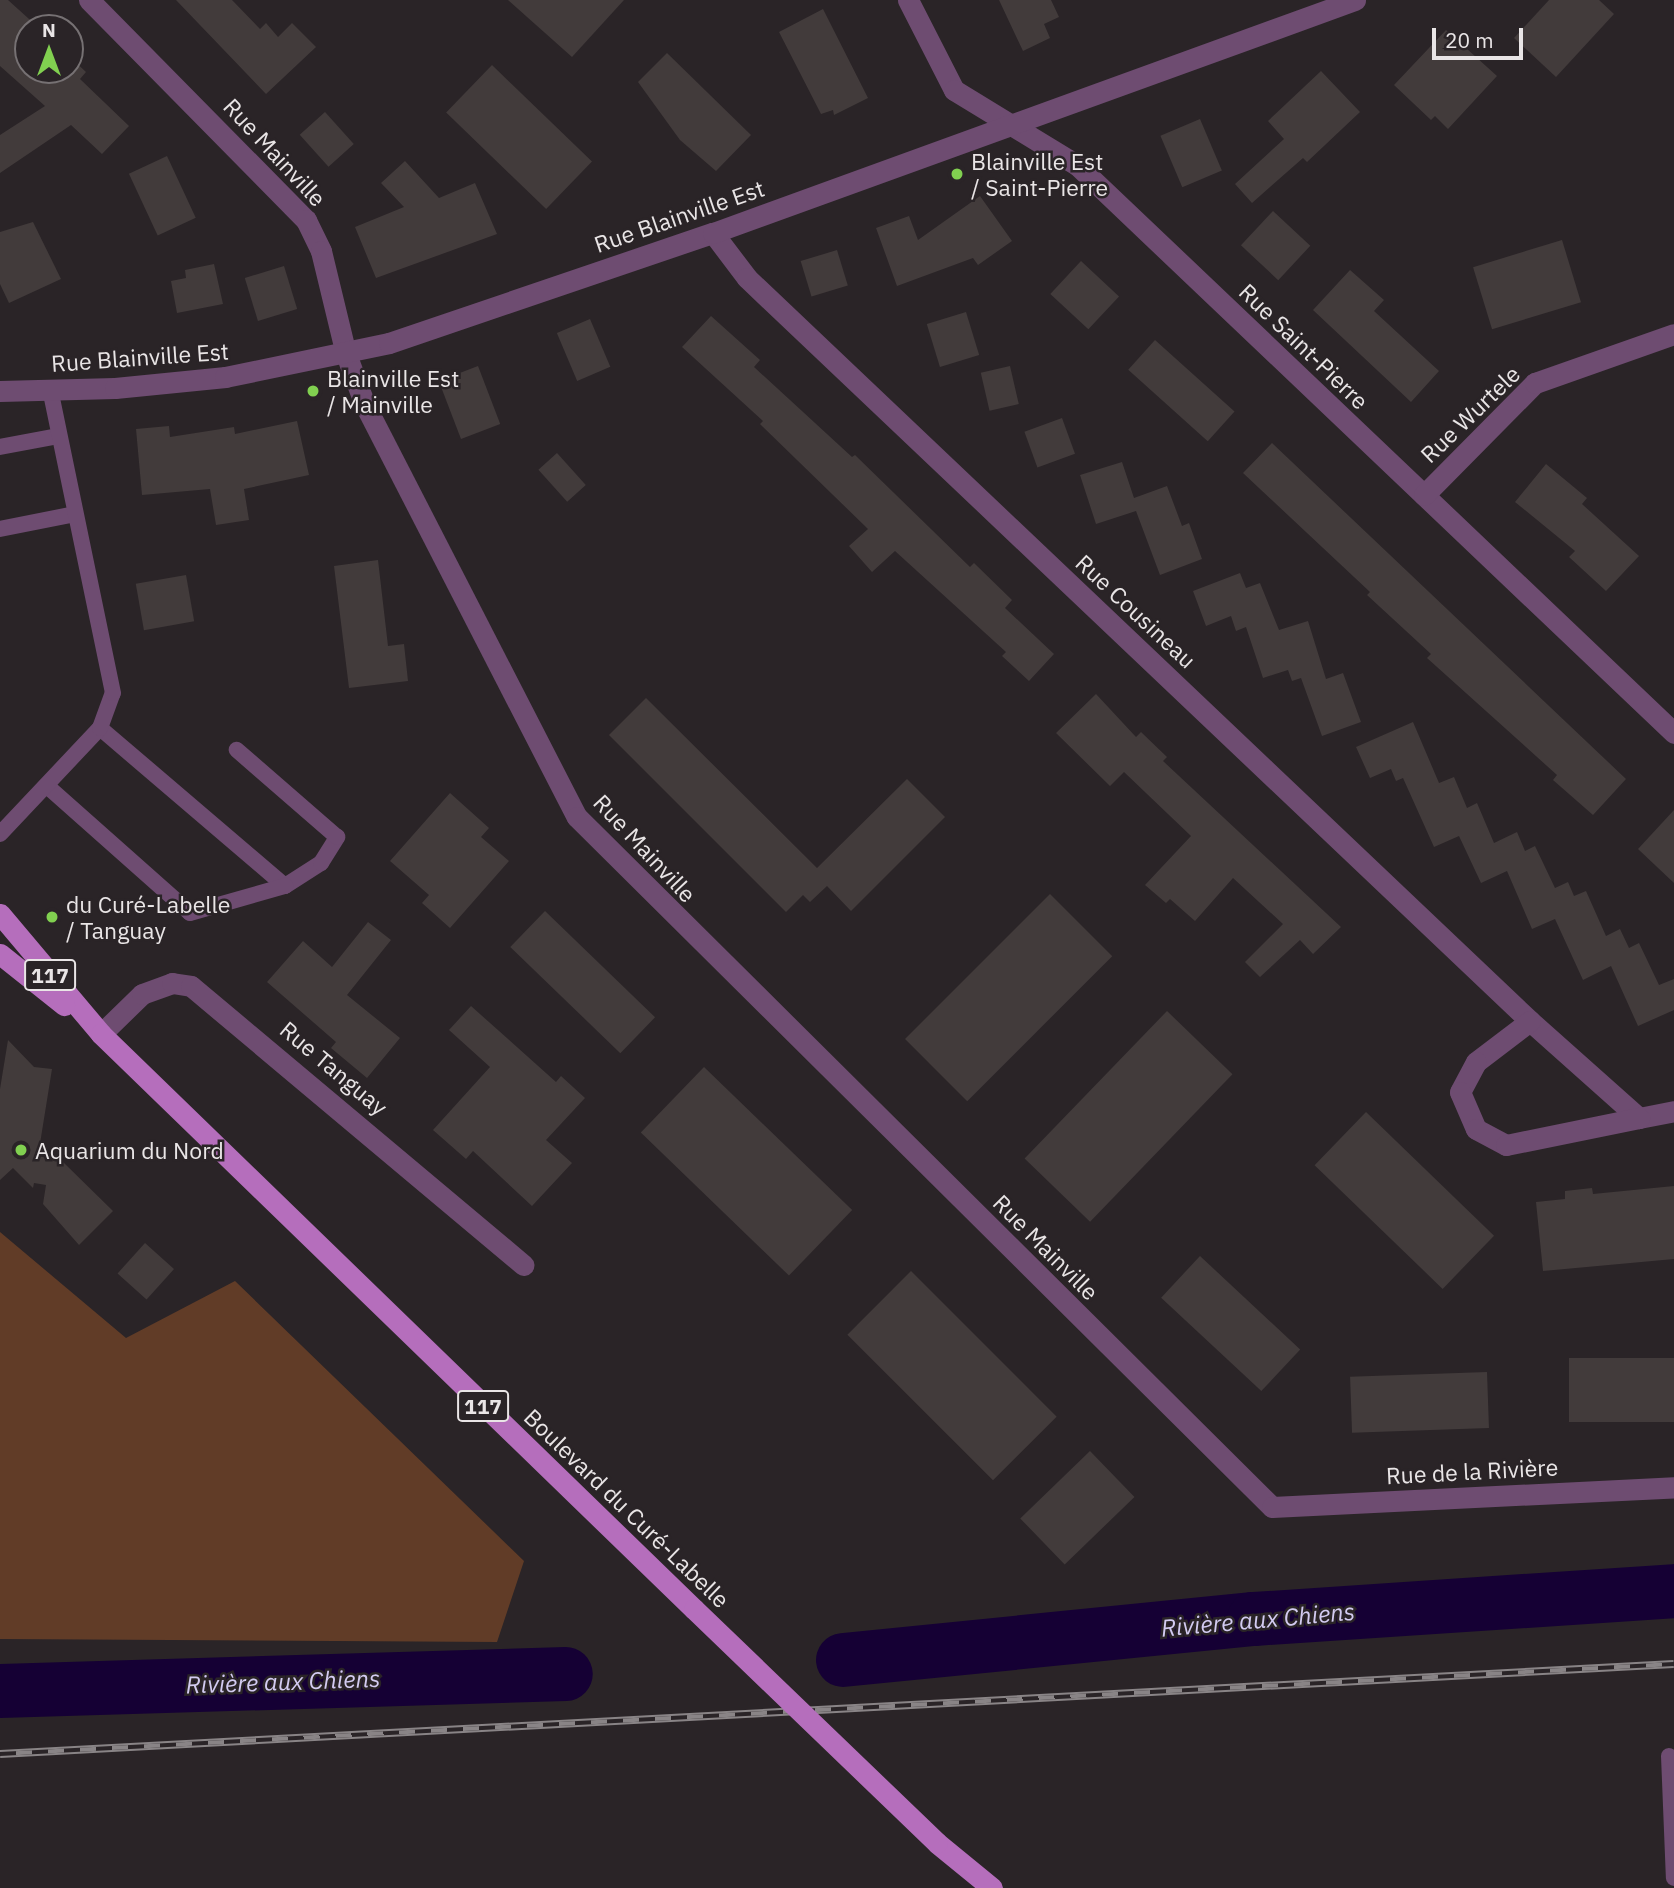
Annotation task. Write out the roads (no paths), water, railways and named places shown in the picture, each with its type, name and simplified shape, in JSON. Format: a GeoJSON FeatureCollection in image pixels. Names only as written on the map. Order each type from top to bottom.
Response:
{"type":"FeatureCollection","features":[{"type":"Feature","properties":{"kind":"main road","name":"Boulevard du Curé-Labelle"},"geometry":{"type":"LineString","coordinates":[[0,914],[101,1034]]}},
{"type":"Feature","properties":{"kind":"main road","name":"Boulevard du Curé-Labelle"},"geometry":{"type":"LineString","coordinates":[[0,954],[101,1034],[937,1843],[979,1888]]}},
{"type":"Feature","properties":{"kind":"main road","name":"Boulevard du Curé-Labelle"},"geometry":{"type":"LineString","coordinates":[[937,1843],[992,1888]]}},
{"type":"Feature","properties":{"kind":"street","name":"Rue Mainville"},"geometry":{"type":"LineString","coordinates":[[89,0],[306,220],[329,276],[346,354],[365,405],[577,817],[1272,1507]]}},
{"type":"Feature","properties":{"kind":"street","name":"Rue Saint-Pierre"},"geometry":{"type":"LineString","coordinates":[[908,0],[954,90],[1092,179],[1674,733]]}},
{"type":"Feature","properties":{"kind":"street","name":"Rue Blainville Est"},"geometry":{"type":"LineString","coordinates":[[0,391],[213,379],[346,354],[713,233],[1355,0]]}},
{"type":"Feature","properties":{"kind":"street","name":"Rue Cousineau"},"geometry":{"type":"LineString","coordinates":[[713,233],[747,278],[1530,1021],[1639,1118]]}},
{"type":"Feature","properties":{"kind":"street","name":"Rue Wurtele"},"geometry":{"type":"LineString","coordinates":[[1424,495],[1535,383],[1674,334]]}},
{"type":"Feature","properties":{"kind":"street","name":"Rue Tanguay"},"geometry":{"type":"LineString","coordinates":[[101,1034],[142,994],[172,983],[191,986],[523,1265]]}},
{"type":"Feature","properties":{"kind":"street"},"geometry":{"type":"LineString","coordinates":[[1530,1021],[1476,1062],[1460,1092],[1476,1129],[1506,1145],[1674,1111]]}},
{"type":"Feature","properties":{"kind":"street","name":"Rue de la Rivière"},"geometry":{"type":"LineString","coordinates":[[1272,1507],[1674,1487]]}},
{"type":"Feature","properties":{"kind":"lane"},"geometry":{"type":"LineString","coordinates":[[0,834],[100,728],[113,693],[50,390]]}},
{"type":"Feature","properties":{"kind":"lane"},"geometry":{"type":"LineString","coordinates":[[0,447],[59,436]]}},
{"type":"Feature","properties":{"kind":"lane"},"geometry":{"type":"LineString","coordinates":[[0,529],[75,514]]}},
{"type":"Feature","properties":{"kind":"lane"},"geometry":{"type":"LineString","coordinates":[[100,728],[285,886]]}},
{"type":"Feature","properties":{"kind":"lane"},"geometry":{"type":"LineString","coordinates":[[47,786],[190,913],[285,886],[321,863],[337,838],[237,750]]}},
{"type":"Feature","properties":{"kind":"lane"},"geometry":{"type":"LineString","coordinates":[[1669,1756],[1674,1878]]}},
{"type":"Feature","properties":{"kind":"waterway","name":"Rivière aux Chiens"},"geometry":{"type":"LineString","coordinates":[[843,1660],[1254,1619],[1674,1591]]}},
{"type":"Feature","properties":{"kind":"waterway","name":"Rivière aux Chiens"},"geometry":{"type":"LineString","coordinates":[[0,1691],[566,1674]]}},
{"type":"Feature","properties":{"kind":"railway"},"geometry":{"type":"LineString","coordinates":[[0,1754],[1674,1664]]}},
{"type":"Feature","properties":{"kind":"place","name":"Blainville Est / Saint-Pierre"},"geometry":{"type":"Point","coordinates":[957,174]}},
{"type":"Feature","properties":{"kind":"place","name":"Blainville Est / Mainville"},"geometry":{"type":"Point","coordinates":[313,391]}},
{"type":"Feature","properties":{"kind":"place","name":"du Curé-Labelle / Tanguay"},"geometry":{"type":"Point","coordinates":[52,917]}},
{"type":"Feature","properties":{"kind":"place","name":"Aquarium du Nord"},"geometry":{"type":"Point","coordinates":[21,1150]}}]}
